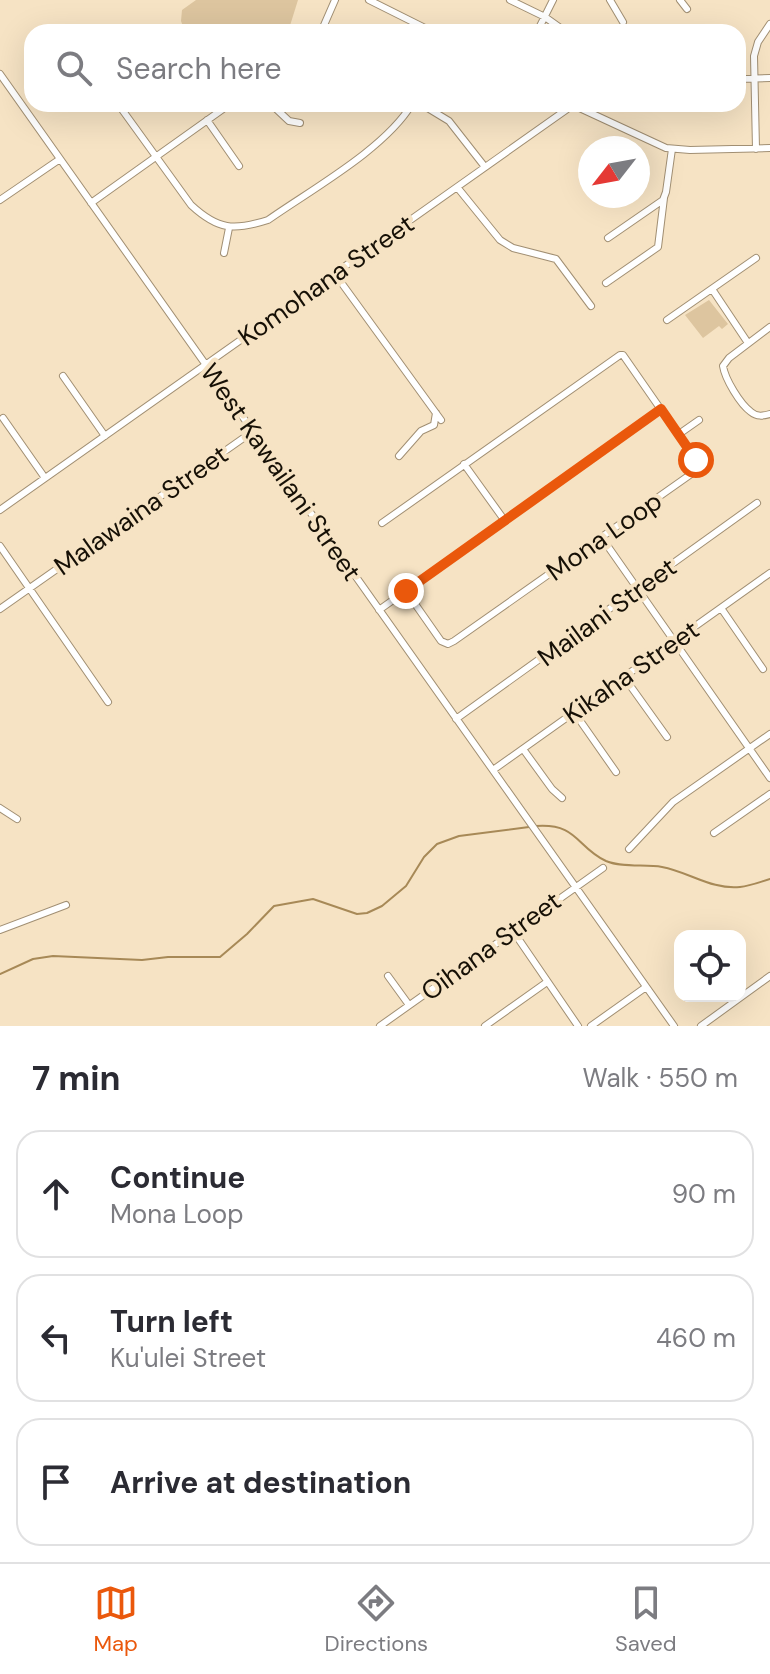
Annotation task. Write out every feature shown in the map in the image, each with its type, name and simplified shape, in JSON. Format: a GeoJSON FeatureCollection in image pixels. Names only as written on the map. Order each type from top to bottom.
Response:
{"type":"FeatureCollection","features":[{"type":"Feature","properties":{"kind":"street"},"geometry":{"type":"LineString","coordinates":[[324,24],[335,0]]}},
{"type":"Feature","properties":{"kind":"street"},"geometry":{"type":"LineString","coordinates":[[369,0],[417,24]]}},
{"type":"Feature","properties":{"kind":"street"},"geometry":{"type":"LineString","coordinates":[[510,0],[555,24]]}},
{"type":"Feature","properties":{"kind":"street"},"geometry":{"type":"LineString","coordinates":[[541,24],[553,0]]}},
{"type":"Feature","properties":{"kind":"street"},"geometry":{"type":"LineString","coordinates":[[610,0],[623,22]]}},
{"type":"Feature","properties":{"kind":"street"},"geometry":{"type":"LineString","coordinates":[[680,0],[687,9]]}},
{"type":"Feature","properties":{"kind":"street"},"geometry":{"type":"LineString","coordinates":[[756,149],[754,56],[758,42],[770,24]]}},
{"type":"Feature","properties":{"kind":"street","name":"West Kawailani Street"},"geometry":{"type":"LineString","coordinates":[[0,75],[24,109]]}},
{"type":"Feature","properties":{"kind":"street"},"geometry":{"type":"LineString","coordinates":[[746,78],[770,78]]}},
{"type":"Feature","properties":{"kind":"street","name":"West Kawailani Street"},"geometry":{"type":"LineString","coordinates":[[26,112],[674,1026]]}},
{"type":"Feature","properties":{"kind":"street"},"geometry":{"type":"LineString","coordinates":[[124,112],[191,205],[203,217],[229,228],[247,227],[268,220],[384,139],[407,112]]}},
{"type":"Feature","properties":{"kind":"street"},"geometry":{"type":"LineString","coordinates":[[91,203],[218,112]]}},
{"type":"Feature","properties":{"kind":"street"},"geometry":{"type":"LineString","coordinates":[[279,112],[289,121],[300,123]]}},
{"type":"Feature","properties":{"kind":"street"},"geometry":{"type":"LineString","coordinates":[[434,112],[449,121],[485,167]]}},
{"type":"Feature","properties":{"kind":"street","name":"Komohana Street"},"geometry":{"type":"LineString","coordinates":[[0,509],[561,112]]}},
{"type":"Feature","properties":{"kind":"street"},"geometry":{"type":"LineString","coordinates":[[588,112],[643,139],[672,149],[770,148]]}},
{"type":"Feature","properties":{"kind":"street"},"geometry":{"type":"LineString","coordinates":[[207,120],[239,166]]}},
{"type":"Feature","properties":{"kind":"street"},"geometry":{"type":"LineString","coordinates":[[606,283],[658,247],[672,149]]}},
{"type":"Feature","properties":{"kind":"street"},"geometry":{"type":"LineString","coordinates":[[0,200],[60,159]]}},
{"type":"Feature","properties":{"kind":"street"},"geometry":{"type":"LineString","coordinates":[[457,187],[500,240],[513,248],[556,259],[591,306]]}},
{"type":"Feature","properties":{"kind":"street"},"geometry":{"type":"LineString","coordinates":[[608,238],[656,206],[665,196]]}},
{"type":"Feature","properties":{"kind":"street"},"geometry":{"type":"LineString","coordinates":[[224,253],[229,228]]}},
{"type":"Feature","properties":{"kind":"street"},"geometry":{"type":"LineString","coordinates":[[667,320],[756,258]]}},
{"type":"Feature","properties":{"kind":"street"},"geometry":{"type":"LineString","coordinates":[[335,274],[439,416],[434,425],[421,431],[399,456]]}},
{"type":"Feature","properties":{"kind":"street"},"geometry":{"type":"LineString","coordinates":[[712,289],[748,343]]}},
{"type":"Feature","properties":{"kind":"street"},"geometry":{"type":"LineString","coordinates":[[770,327],[725,361],[723,371],[749,412],[770,414]]}},
{"type":"Feature","properties":{"kind":"street","name":"Mona Loop"},"geometry":{"type":"LineString","coordinates":[[382,523],[620,355],[696,460],[698,466],[694,472],[448,644],[441,641],[406,591]]}},
{"type":"Feature","properties":{"kind":"street"},"geometry":{"type":"LineString","coordinates":[[63,376],[105,436]]}},
{"type":"Feature","properties":{"kind":"street"},"geometry":{"type":"LineString","coordinates":[[379,610],[661,409]]}},
{"type":"Feature","properties":{"kind":"street"},"geometry":{"type":"LineString","coordinates":[[3,418],[45,478]]}},
{"type":"Feature","properties":{"kind":"street"},"geometry":{"type":"LineString","coordinates":[[679,434],[699,420]]}},
{"type":"Feature","properties":{"kind":"street","name":"Malawaina Street"},"geometry":{"type":"LineString","coordinates":[[0,609],[252,432]]}},
{"type":"Feature","properties":{"kind":"street"},"geometry":{"type":"LineString","coordinates":[[464,464],[505,521]]}},
{"type":"Feature","properties":{"kind":"street","name":"Mailani Street"},"geometry":{"type":"LineString","coordinates":[[456,719],[757,503]]}},
{"type":"Feature","properties":{"kind":"street"},"geometry":{"type":"LineString","coordinates":[[602,538],[770,778]]}},
{"type":"Feature","properties":{"kind":"street"},"geometry":{"type":"LineString","coordinates":[[0,546],[108,702]]}},
{"type":"Feature","properties":{"kind":"street","name":"Kikaha Street"},"geometry":{"type":"LineString","coordinates":[[493,770],[770,573]]}},
{"type":"Feature","properties":{"kind":"street"},"geometry":{"type":"LineString","coordinates":[[721,608],[763,669]]}},
{"type":"Feature","properties":{"kind":"street"},"geometry":{"type":"LineString","coordinates":[[624,677],[667,737]]}},
{"type":"Feature","properties":{"kind":"street"},"geometry":{"type":"LineString","coordinates":[[574,712],[616,772]]}},
{"type":"Feature","properties":{"kind":"street"},"geometry":{"type":"LineString","coordinates":[[629,849],[665,808],[770,734]]}},
{"type":"Feature","properties":{"kind":"street"},"geometry":{"type":"LineString","coordinates":[[523,749],[562,798]]}},
{"type":"Feature","properties":{"kind":"street"},"geometry":{"type":"LineString","coordinates":[[714,833],[770,794]]}},
{"type":"Feature","properties":{"kind":"street"},"geometry":{"type":"LineString","coordinates":[[0,808],[17,819]]}},
{"type":"Feature","properties":{"kind":"street","name":"Oihana Street"},"geometry":{"type":"LineString","coordinates":[[380,1026],[603,868]]}},
{"type":"Feature","properties":{"kind":"street"},"geometry":{"type":"LineString","coordinates":[[0,930],[66,905]]}},
{"type":"Feature","properties":{"kind":"street"},"geometry":{"type":"LineString","coordinates":[[513,931],[578,1026]]}},
{"type":"Feature","properties":{"kind":"street"},"geometry":{"type":"LineString","coordinates":[[388,976],[409,1005]]}},
{"type":"Feature","properties":{"kind":"street"},"geometry":{"type":"LineString","coordinates":[[701,1026],[770,976]]}},
{"type":"Feature","properties":{"kind":"street"},"geometry":{"type":"LineString","coordinates":[[485,1026],[547,982]]}},
{"type":"Feature","properties":{"kind":"street"},"geometry":{"type":"LineString","coordinates":[[591,1026],[646,987]]}},
{"type":"Feature","properties":{"kind":"shaded area"},"geometry":{"type":"Polygon","coordinates":[[[196,0],[298,0],[290,24],[182,24],[182,10],[196,0]]]}},
{"type":"Feature","properties":{"kind":"shaded area"},"geometry":{"type":"Polygon","coordinates":[[[709,300],[728,324],[722,329],[719,326],[703,338],[685,315],[709,300]]]}},
{"type":"Feature","properties":{"kind":"waterway"},"geometry":{"type":"LineString","coordinates":[[536,826],[550,826],[569,832],[596,855],[612,863],[662,867],[730,887],[748,886],[770,879]]}},
{"type":"Feature","properties":{"kind":"waterway"},"geometry":{"type":"LineString","coordinates":[[0,974],[33,959],[53,956],[142,960],[220,957],[274,906],[313,899],[357,914],[367,913],[382,906],[406,886],[424,857],[437,844],[459,836],[529,827]]}},
{"type":"Feature","properties":{"kind":"route"},"geometry":{"type":"LineString","coordinates":[[406,591],[661,409],[696,460]]}}]}
